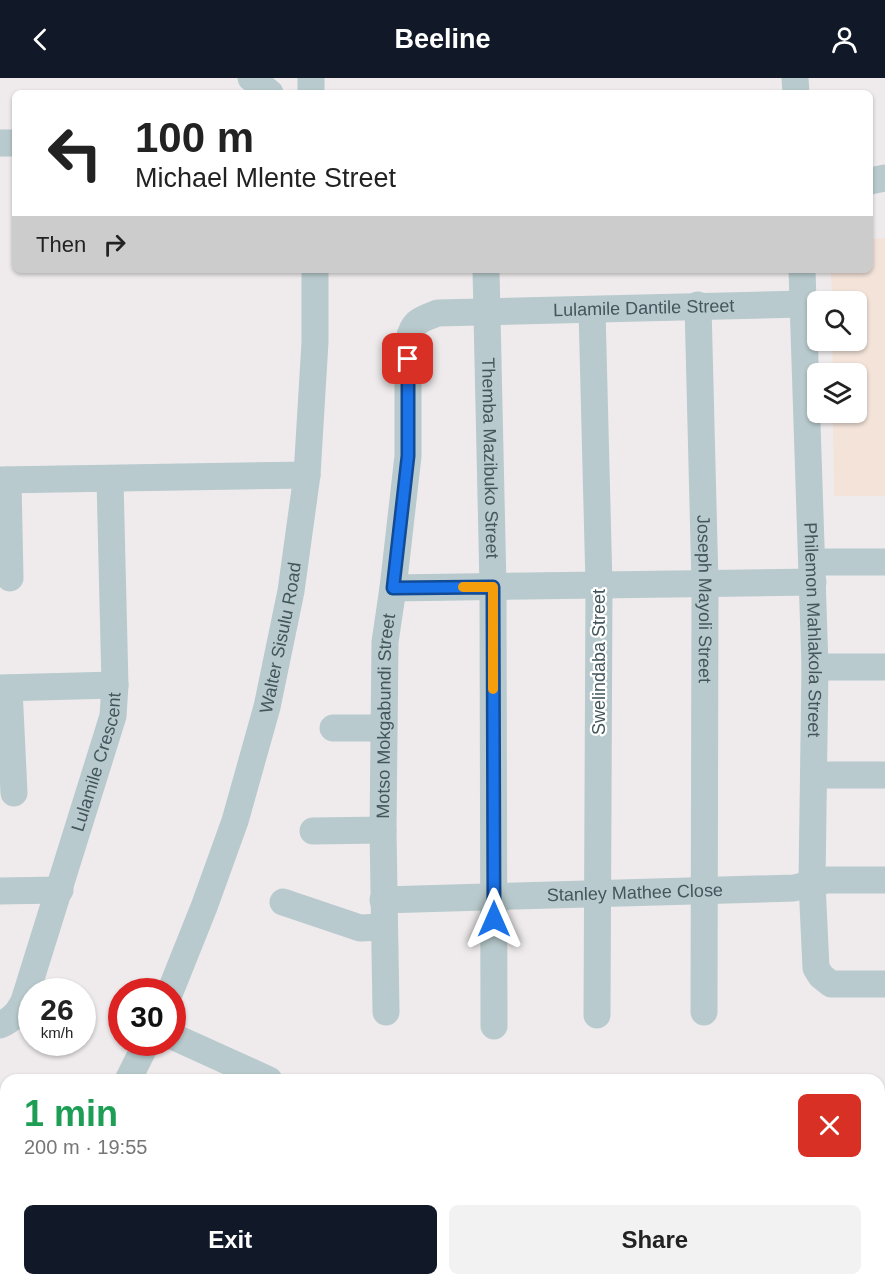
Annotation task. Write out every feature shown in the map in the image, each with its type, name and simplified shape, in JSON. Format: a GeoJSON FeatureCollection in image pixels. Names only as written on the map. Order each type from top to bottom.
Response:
{"type":"FeatureCollection","features":[{"type":"Feature","properties":{"kind":"street"},"geometry":{"type":"LineString","coordinates":[[251,78],[266,90]]}},
{"type":"Feature","properties":{"kind":"street","name":"Walter Sisulu Road"},"geometry":{"type":"LineString","coordinates":[[176,978],[204,908],[235,820],[267,708],[291,591],[308,476],[315,342],[315,273]]}},
{"type":"Feature","properties":{"kind":"street","name":"Themba Mazibuko Street"},"geometry":{"type":"LineString","coordinates":[[486,273],[493,587],[494,1026]]}},
{"type":"Feature","properties":{"kind":"street","name":"Philemon Mahlakola Street"},"geometry":{"type":"LineString","coordinates":[[802,273],[815,667],[812,883],[816,968],[821,976],[831,984],[885,984]]}},
{"type":"Feature","properties":{"kind":"street","name":"Lulamile Dantile Street"},"geometry":{"type":"LineString","coordinates":[[486,311],[803,304]]}},
{"type":"Feature","properties":{"kind":"street","name":"Joseph Mayoli Street"},"geometry":{"type":"LineString","coordinates":[[698,305],[705,584],[704,1012]]}},
{"type":"Feature","properties":{"kind":"street","name":"Swelindaba Street"},"geometry":{"type":"LineString","coordinates":[[592,310],[599,585],[597,1015]]}},
{"type":"Feature","properties":{"kind":"street","name":"Motso Mokgabundi Street"},"geometry":{"type":"LineString","coordinates":[[386,1012],[383,900],[385,642],[408,456],[408,342],[411,328],[420,320],[438,313],[486,311]]}},
{"type":"Feature","properties":{"kind":"street"},"geometry":{"type":"LineString","coordinates":[[10,578],[4,480],[308,476]]}},
{"type":"Feature","properties":{"kind":"street","name":"Lulamile Crescent"},"geometry":{"type":"LineString","coordinates":[[0,1025],[11,1020],[24,1001],[112,716],[115,685],[110,480]]}},
{"type":"Feature","properties":{"kind":"street"},"geometry":{"type":"LineString","coordinates":[[393,588],[705,584],[885,562]]}},
{"type":"Feature","properties":{"kind":"street"},"geometry":{"type":"LineString","coordinates":[[815,667],[885,667]]}},
{"type":"Feature","properties":{"kind":"street"},"geometry":{"type":"LineString","coordinates":[[14,793],[5,688],[115,685]]}},
{"type":"Feature","properties":{"kind":"street"},"geometry":{"type":"LineString","coordinates":[[333,728],[383,728]]}},
{"type":"Feature","properties":{"kind":"street"},"geometry":{"type":"LineString","coordinates":[[814,775],[885,775]]}},
{"type":"Feature","properties":{"kind":"street"},"geometry":{"type":"LineString","coordinates":[[313,831],[383,830]]}},
{"type":"Feature","properties":{"kind":"street","name":"Stanley Mathee Close"},"geometry":{"type":"LineString","coordinates":[[383,900],[794,888],[827,880],[885,880]]}},
{"type":"Feature","properties":{"kind":"street"},"geometry":{"type":"LineString","coordinates":[[0,891],[60,890]]}},
{"type":"Feature","properties":{"kind":"street"},"geometry":{"type":"LineString","coordinates":[[283,902],[360,928],[384,927]]}},
{"type":"Feature","properties":{"kind":"street"},"geometry":{"type":"LineString","coordinates":[[186,1042],[256,1074]]}},
{"type":"Feature","properties":{"kind":"street"},"geometry":{"type":"LineString","coordinates":[[131,1074],[140,1056]]}},
{"type":"Feature","properties":{"kind":"sand"},"geometry":{"type":"Polygon","coordinates":[[[885,238],[885,496],[834,496],[833,423],[867,423],[867,363],[833,363],[832,351],[867,351],[867,291],[832,291],[831,273],[873,273],[873,239],[885,238]]]}},
{"type":"Feature","properties":{"kind":"slow traffic"},"geometry":{"type":"LineString","coordinates":[[463,587],[493,587],[493,689]]}},
{"type":"Feature","properties":{"kind":"route"},"geometry":{"type":"LineString","coordinates":[[408,359],[408,456],[393,588],[493,587],[494,919]]}}]}
